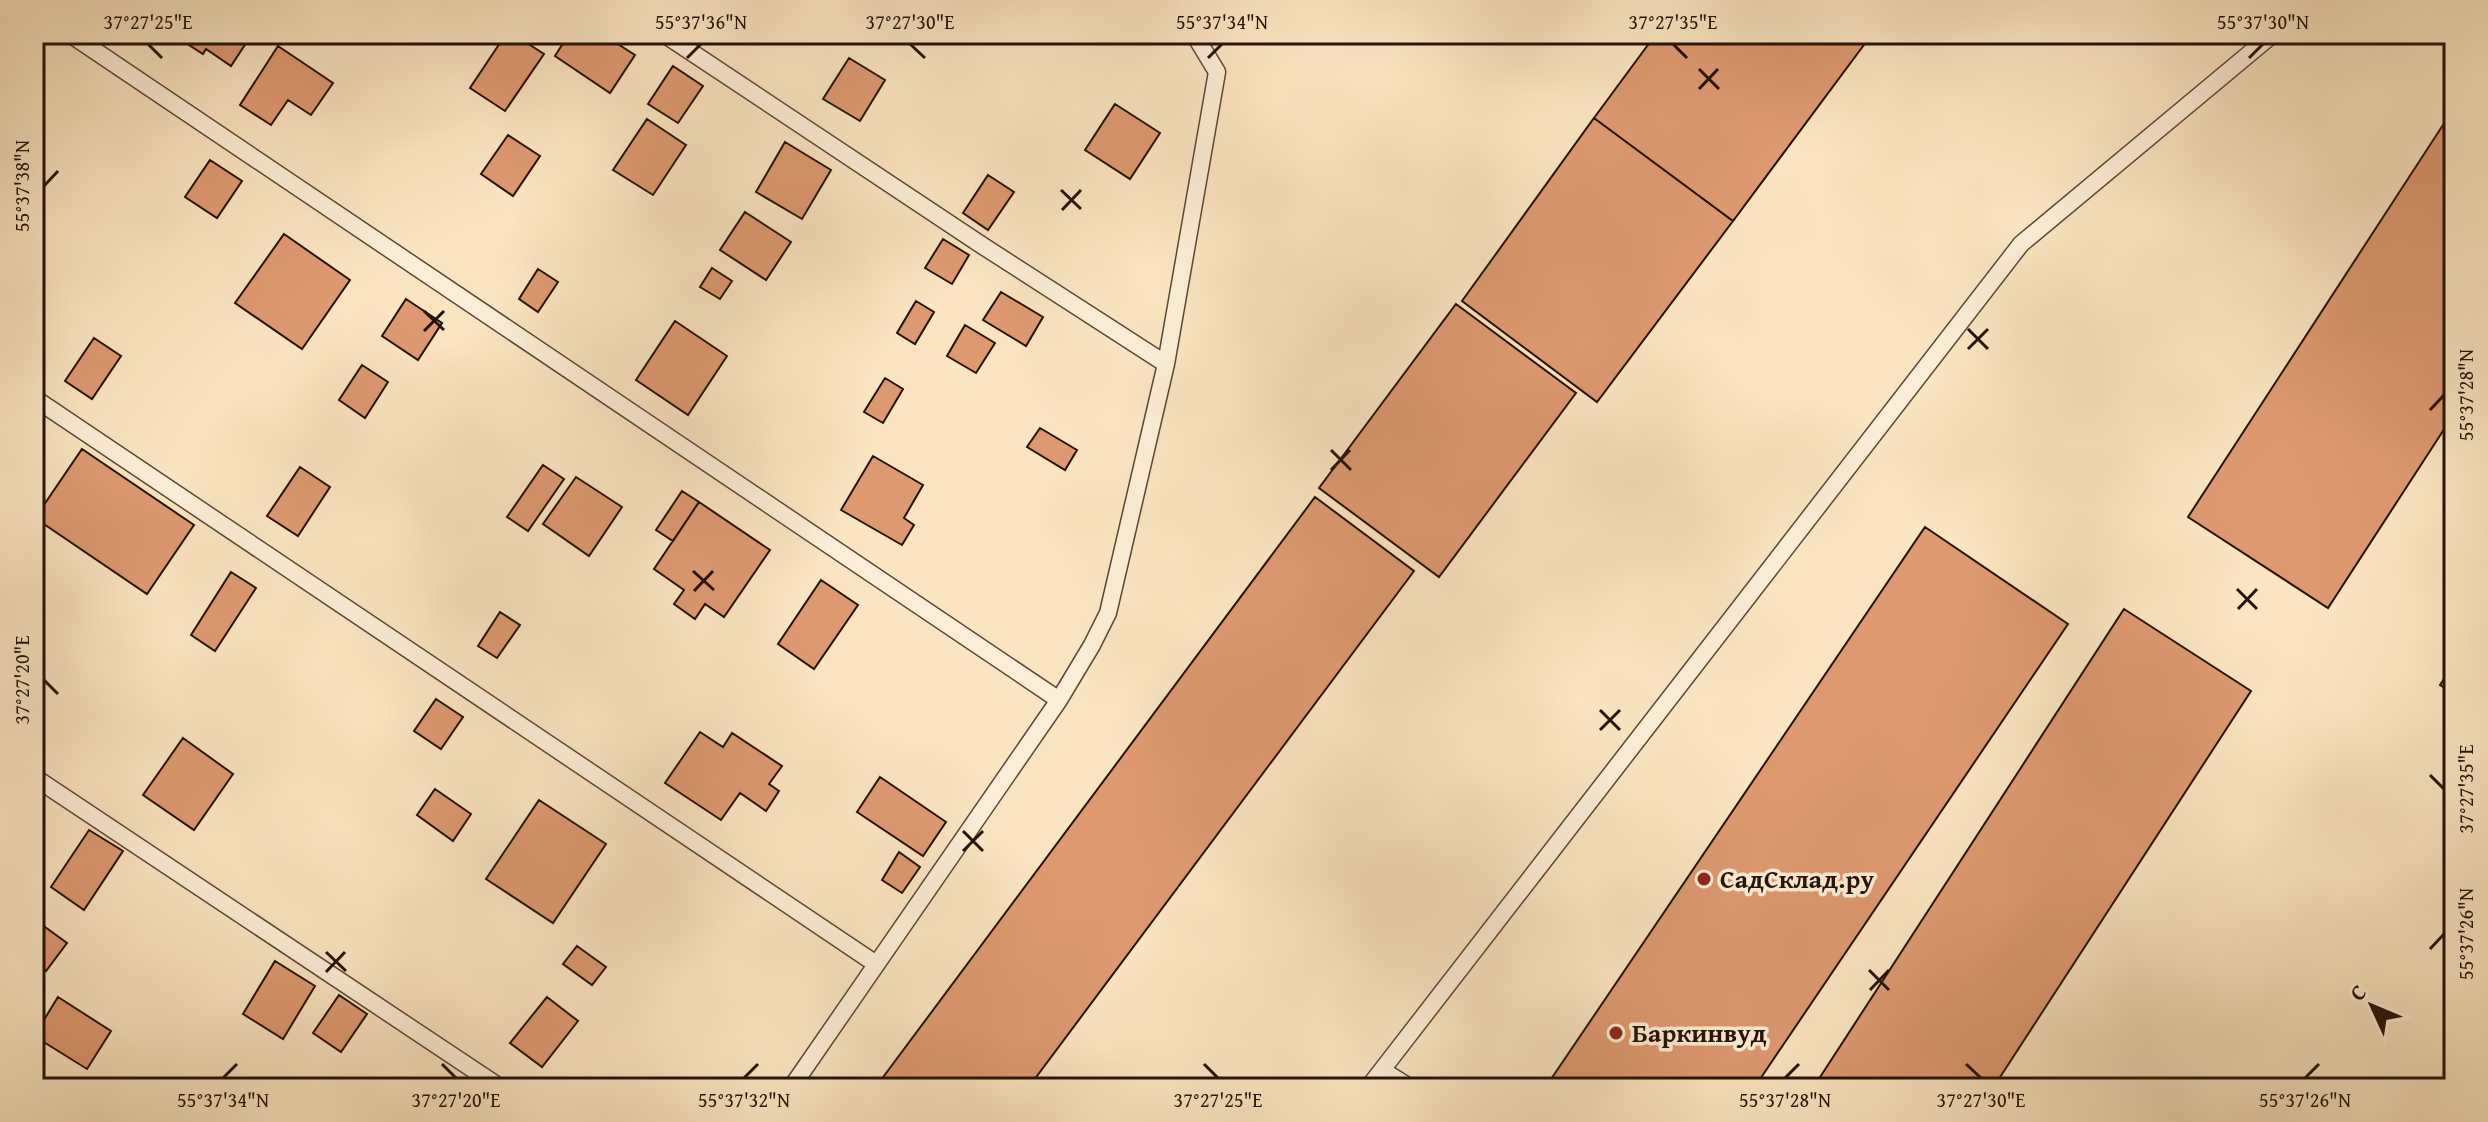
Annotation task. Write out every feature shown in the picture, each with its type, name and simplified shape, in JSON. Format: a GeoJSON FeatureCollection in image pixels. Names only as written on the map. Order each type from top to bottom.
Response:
{"type":"FeatureCollection","features":[{"type":"Feature","properties":{"kind":"lane"},"geometry":{"type":"LineString","coordinates":[[70,34],[1059,700]]}},
{"type":"Feature","properties":{"kind":"lane"},"geometry":{"type":"LineString","coordinates":[[664,34],[1166,364]]}},
{"type":"Feature","properties":{"kind":"lane"},"geometry":{"type":"LineString","coordinates":[[791,1088],[1059,700],[1108,613],[1166,364],[1217,72],[1194,34]]}},
{"type":"Feature","properties":{"kind":"lane"},"geometry":{"type":"LineString","coordinates":[[1368,1088],[2021,244],[2273,34]]}},
{"type":"Feature","properties":{"kind":"lane"},"geometry":{"type":"LineString","coordinates":[[34,398],[876,964]]}},
{"type":"Feature","properties":{"kind":"lane"},"geometry":{"type":"LineString","coordinates":[[34,777],[501,1088]]}},
{"type":"Feature","properties":{"kind":"lane"},"geometry":{"type":"LineString","coordinates":[[1382,1070],[1411,1088]]}},
{"type":"Feature","properties":{"kind":"building"},"geometry":{"type":"Polygon","coordinates":[[[172,34],[252,34],[231,66],[206,49],[203,54],[172,34]]]}},
{"type":"Feature","properties":{"kind":"building"},"geometry":{"type":"Polygon","coordinates":[[[506,34],[513,34],[544,54],[505,111],[470,88],[506,34]]]}},
{"type":"Feature","properties":{"kind":"building"},"geometry":{"type":"Polygon","coordinates":[[[569,34],[602,34],[635,55],[610,93],[555,56],[569,34]]]}},
{"type":"Feature","properties":{"kind":"building"},"geometry":{"type":"Polygon","coordinates":[[[1656,34],[1872,34],[1733,221],[1594,118],[1656,34]]]}},
{"type":"Feature","properties":{"kind":"building"},"geometry":{"type":"Polygon","coordinates":[[[278,46],[333,83],[311,115],[288,100],[271,125],[240,105],[278,46]]]}},
{"type":"Feature","properties":{"kind":"building"},"geometry":{"type":"Polygon","coordinates":[[[849,58],[885,80],[860,121],[823,99],[849,58]]]}},
{"type":"Feature","properties":{"kind":"building"},"geometry":{"type":"Polygon","coordinates":[[[673,66],[703,86],[678,123],[648,104],[673,66]]]}},
{"type":"Feature","properties":{"kind":"building"},"geometry":{"type":"Polygon","coordinates":[[[1115,104],[1160,133],[1130,179],[1085,150],[1115,104]]]}},
{"type":"Feature","properties":{"kind":"building"},"geometry":{"type":"Polygon","coordinates":[[[2454,108],[2454,414],[2328,608],[2188,517],[2454,108]]]}},
{"type":"Feature","properties":{"kind":"building"},"geometry":{"type":"Polygon","coordinates":[[[1594,118],[1733,221],[1597,402],[1462,301],[1594,118]]]}},
{"type":"Feature","properties":{"kind":"building"},"geometry":{"type":"Polygon","coordinates":[[[647,119],[686,145],[653,195],[613,170],[647,119]]]}},
{"type":"Feature","properties":{"kind":"building"},"geometry":{"type":"Polygon","coordinates":[[[508,135],[540,156],[513,196],[481,174],[508,135]]]}},
{"type":"Feature","properties":{"kind":"building"},"geometry":{"type":"Polygon","coordinates":[[[785,142],[831,170],[802,219],[756,192],[785,142]]]}},
{"type":"Feature","properties":{"kind":"building"},"geometry":{"type":"Polygon","coordinates":[[[210,160],[242,181],[217,218],[185,197],[210,160]]]}},
{"type":"Feature","properties":{"kind":"building"},"geometry":{"type":"Polygon","coordinates":[[[988,175],[1014,192],[988,230],[963,213],[988,175]]]}},
{"type":"Feature","properties":{"kind":"building"},"geometry":{"type":"Polygon","coordinates":[[[745,212],[791,242],[766,280],[720,250],[745,212]]]}},
{"type":"Feature","properties":{"kind":"building"},"geometry":{"type":"Polygon","coordinates":[[[284,234],[350,280],[302,349],[235,303],[284,234]]]}},
{"type":"Feature","properties":{"kind":"building"},"geometry":{"type":"Polygon","coordinates":[[[943,239],[969,255],[952,284],[925,268],[943,239]]]}},
{"type":"Feature","properties":{"kind":"building"},"geometry":{"type":"Polygon","coordinates":[[[712,268],[732,281],[720,299],[700,287],[712,268]]]}},
{"type":"Feature","properties":{"kind":"building"},"geometry":{"type":"Polygon","coordinates":[[[538,269],[558,282],[538,312],[519,299],[538,269]]]}},
{"type":"Feature","properties":{"kind":"building"},"geometry":{"type":"Polygon","coordinates":[[[1001,292],[1043,317],[1026,346],[983,320],[1001,292]]]}},
{"type":"Feature","properties":{"kind":"building"},"geometry":{"type":"Polygon","coordinates":[[[406,299],[442,323],[418,360],[382,336],[406,299]]]}},
{"type":"Feature","properties":{"kind":"building"},"geometry":{"type":"Polygon","coordinates":[[[916,301],[934,312],[915,344],[897,333],[916,301]]]}},
{"type":"Feature","properties":{"kind":"building"},"geometry":{"type":"Polygon","coordinates":[[[1456,304],[1576,393],[1439,577],[1319,488],[1456,304]]]}},
{"type":"Feature","properties":{"kind":"building"},"geometry":{"type":"Polygon","coordinates":[[[675,321],[727,356],[688,415],[636,380],[675,321]]]}},
{"type":"Feature","properties":{"kind":"building"},"geometry":{"type":"Polygon","coordinates":[[[965,325],[995,343],[976,373],[947,356],[965,325]]]}},
{"type":"Feature","properties":{"kind":"building"},"geometry":{"type":"Polygon","coordinates":[[[94,338],[121,356],[92,399],[65,381],[94,338]]]}},
{"type":"Feature","properties":{"kind":"building"},"geometry":{"type":"Polygon","coordinates":[[[362,365],[388,382],[365,418],[339,400],[362,365]]]}},
{"type":"Feature","properties":{"kind":"building"},"geometry":{"type":"Polygon","coordinates":[[[885,378],[903,389],[883,423],[864,412],[885,378]]]}},
{"type":"Feature","properties":{"kind":"building"},"geometry":{"type":"Polygon","coordinates":[[[1040,428],[1077,450],[1065,470],[1027,447],[1040,428]]]}},
{"type":"Feature","properties":{"kind":"building"},"geometry":{"type":"Polygon","coordinates":[[[82,449],[194,525],[147,594],[35,518],[82,449]]]}},
{"type":"Feature","properties":{"kind":"building"},"geometry":{"type":"Polygon","coordinates":[[[873,456],[923,485],[904,518],[914,525],[902,545],[841,510],[873,456]]]}},
{"type":"Feature","properties":{"kind":"building"},"geometry":{"type":"Polygon","coordinates":[[[543,465],[564,479],[528,531],[507,517],[543,465]]]}},
{"type":"Feature","properties":{"kind":"building"},"geometry":{"type":"Polygon","coordinates":[[[300,467],[330,487],[298,536],[267,516],[300,467]]]}},
{"type":"Feature","properties":{"kind":"building"},"geometry":{"type":"Polygon","coordinates":[[[576,477],[622,507],[589,556],[543,524],[576,477]]]}},
{"type":"Feature","properties":{"kind":"building"},"geometry":{"type":"Polygon","coordinates":[[[682,491],[699,502],[673,541],[656,530],[682,491]]]}},
{"type":"Feature","properties":{"kind":"building"},"geometry":{"type":"Polygon","coordinates":[[[1315,497],[1414,571],[1028,1088],[875,1088],[1315,497]]]}},
{"type":"Feature","properties":{"kind":"building"},"geometry":{"type":"Polygon","coordinates":[[[699,502],[770,550],[724,617],[705,604],[695,619],[674,604],[684,590],[654,569],[699,502]]]}},
{"type":"Feature","properties":{"kind":"building"},"geometry":{"type":"Polygon","coordinates":[[[1925,527],[2068,624],[1754,1088],[1545,1088],[1925,527]]]}},
{"type":"Feature","properties":{"kind":"building"},"geometry":{"type":"Polygon","coordinates":[[[231,572],[256,588],[215,651],[191,635],[231,572]]]}},
{"type":"Feature","properties":{"kind":"building"},"geometry":{"type":"Polygon","coordinates":[[[821,580],[858,605],[814,669],[778,644],[821,580]]]}},
{"type":"Feature","properties":{"kind":"building"},"geometry":{"type":"Polygon","coordinates":[[[2124,609],[2251,691],[1993,1088],[1813,1088],[2124,609]]]}},
{"type":"Feature","properties":{"kind":"building"},"geometry":{"type":"Polygon","coordinates":[[[500,612],[520,625],[497,658],[478,646],[500,612]]]}},
{"type":"Feature","properties":{"kind":"building"},"geometry":{"type":"Polygon","coordinates":[[[2454,664],[2454,694],[2440,685],[2454,664]]]}},
{"type":"Feature","properties":{"kind":"building"},"geometry":{"type":"Polygon","coordinates":[[[436,699],[463,717],[441,749],[414,731],[436,699]]]}},
{"type":"Feature","properties":{"kind":"building"},"geometry":{"type":"Polygon","coordinates":[[[700,732],[723,747],[732,733],[782,766],[769,784],[779,791],[766,811],[740,793],[721,820],[665,783],[700,732]]]}},
{"type":"Feature","properties":{"kind":"building"},"geometry":{"type":"Polygon","coordinates":[[[183,738],[233,774],[194,830],[143,795],[183,738]]]}},
{"type":"Feature","properties":{"kind":"building"},"geometry":{"type":"Polygon","coordinates":[[[880,777],[946,822],[923,856],[857,812],[880,777]]]}},
{"type":"Feature","properties":{"kind":"building"},"geometry":{"type":"Polygon","coordinates":[[[435,789],[471,814],[453,841],[417,815],[435,789]]]}},
{"type":"Feature","properties":{"kind":"building"},"geometry":{"type":"Polygon","coordinates":[[[539,800],[606,844],[553,923],[486,879],[539,800]]]}},
{"type":"Feature","properties":{"kind":"building"},"geometry":{"type":"Polygon","coordinates":[[[89,830],[123,851],[84,910],[51,887],[89,830]]]}},
{"type":"Feature","properties":{"kind":"building"},"geometry":{"type":"Polygon","coordinates":[[[899,852],[920,867],[902,893],[882,880],[899,852]]]}},
{"type":"Feature","properties":{"kind":"building"},"geometry":{"type":"Polygon","coordinates":[[[34,919],[67,943],[46,971],[34,962],[34,919]]]}},
{"type":"Feature","properties":{"kind":"building"},"geometry":{"type":"Polygon","coordinates":[[[577,946],[606,967],[592,985],[563,964],[577,946]]]}},
{"type":"Feature","properties":{"kind":"building"},"geometry":{"type":"Polygon","coordinates":[[[275,961],[315,986],[283,1039],[243,1014],[275,961]]]}},
{"type":"Feature","properties":{"kind":"building"},"geometry":{"type":"Polygon","coordinates":[[[339,995],[367,1014],[341,1052],[313,1033],[339,995]]]}},
{"type":"Feature","properties":{"kind":"building"},"geometry":{"type":"Polygon","coordinates":[[[58,997],[111,1031],[87,1069],[34,1036],[58,997]]]}},
{"type":"Feature","properties":{"kind":"building"},"geometry":{"type":"Polygon","coordinates":[[[547,997],[578,1021],[542,1067],[510,1043],[547,997]]]}},
{"type":"Feature","properties":{"kind":"place","name":"СадСклад.ру"},"geometry":{"type":"Point","coordinates":[1704,879]}},
{"type":"Feature","properties":{"kind":"place","name":"Баркинвуд"},"geometry":{"type":"Point","coordinates":[1616,1033]}}]}
